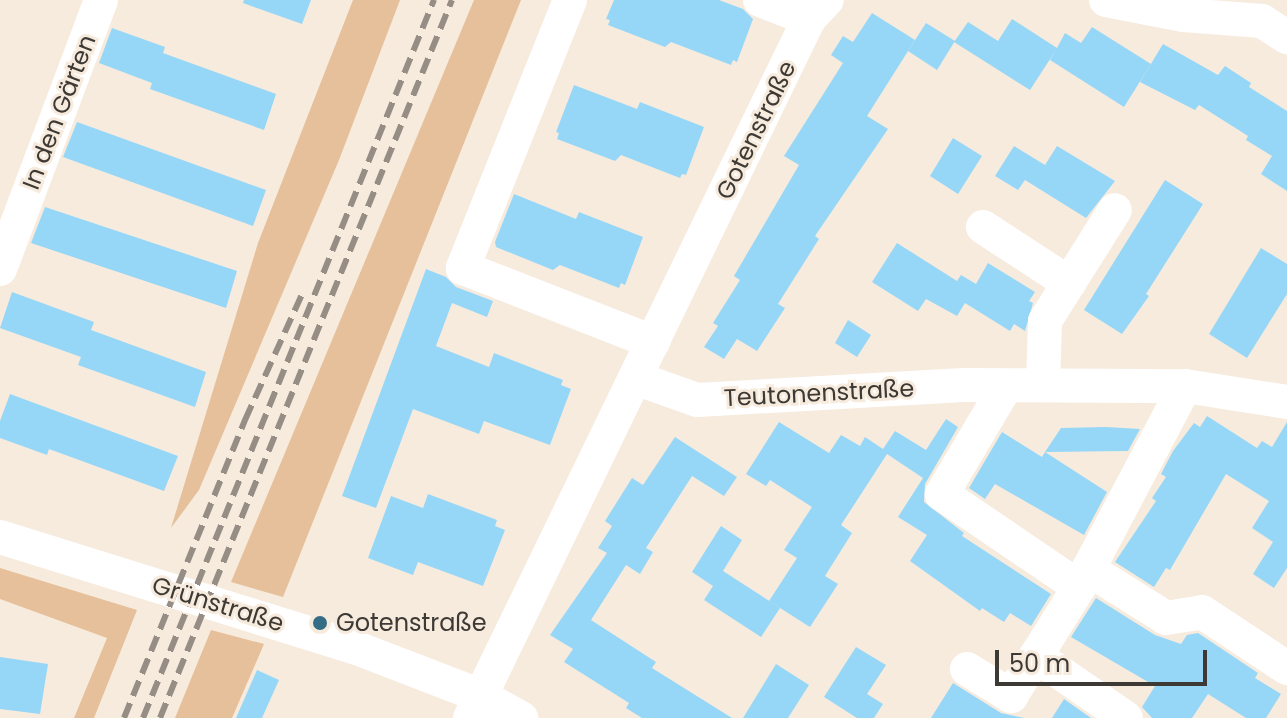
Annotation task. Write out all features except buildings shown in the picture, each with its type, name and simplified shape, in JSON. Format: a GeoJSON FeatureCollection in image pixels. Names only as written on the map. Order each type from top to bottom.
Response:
{"type":"FeatureCollection","features":[{"type":"Feature","properties":{"kind":"street","name":"In den Gärten"},"geometry":{"type":"LineString","coordinates":[[0,269],[101,0]]}},
{"type":"Feature","properties":{"kind":"street"},"geometry":{"type":"LineString","coordinates":[[570,0],[463,268],[653,342]]}},
{"type":"Feature","properties":{"kind":"street"},"geometry":{"type":"LineString","coordinates":[[760,0],[818,10]]}},
{"type":"Feature","properties":{"kind":"street"},"geometry":{"type":"LineString","coordinates":[[1106,0],[1184,15],[1262,21],[1287,37]]}},
{"type":"Feature","properties":{"kind":"street","name":"Gotenstraße"},"geometry":{"type":"LineString","coordinates":[[476,707],[818,10]]}},
{"type":"Feature","properties":{"kind":"street"},"geometry":{"type":"LineString","coordinates":[[1043,385],[1045,321],[1115,210]]}},
{"type":"Feature","properties":{"kind":"street"},"geometry":{"type":"LineString","coordinates":[[983,227],[1069,283]]}},
{"type":"Feature","properties":{"kind":"street","name":"Teutonenstraße"},"geometry":{"type":"LineString","coordinates":[[635,378],[697,400],[964,385],[1043,385],[1185,386],[1287,402]]}},
{"type":"Feature","properties":{"kind":"street"},"geometry":{"type":"LineString","coordinates":[[1006,386],[942,494],[1084,578],[1166,618],[1202,612],[1287,668]]}},
{"type":"Feature","properties":{"kind":"street"},"geometry":{"type":"LineString","coordinates":[[967,669],[1011,696],[1084,578],[1185,386]]}},
{"type":"Feature","properties":{"kind":"street","name":"Grünstraße"},"geometry":{"type":"LineString","coordinates":[[0,537],[315,633],[476,707],[521,718]]}},
{"type":"Feature","properties":{"kind":"street"},"geometry":{"type":"LineString","coordinates":[[1036,656],[1126,718]]}},
{"type":"Feature","properties":{"kind":"shaded area"},"geometry":{"type":"Polygon","coordinates":[[[353,0],[400,0],[339,160],[199,490],[171,528],[258,243],[353,0]]]}},
{"type":"Feature","properties":{"kind":"shaded area"},"geometry":{"type":"Polygon","coordinates":[[[474,0],[521,0],[283,597],[231,582],[474,0]]]}},
{"type":"Feature","properties":{"kind":"shaded area"},"geometry":{"type":"Polygon","coordinates":[[[0,568],[137,610],[94,718],[74,718],[107,638],[0,599],[0,568]]]}},
{"type":"Feature","properties":{"kind":"shaded area"},"geometry":{"type":"Polygon","coordinates":[[[211,630],[264,644],[232,718],[175,718],[211,630]]]}},
{"type":"Feature","properties":{"kind":"railway"},"geometry":{"type":"LineString","coordinates":[[143,718],[434,0]]}},
{"type":"Feature","properties":{"kind":"railway"},"geometry":{"type":"LineString","coordinates":[[160,718],[452,0]]}},
{"type":"Feature","properties":{"kind":"railway"},"geometry":{"type":"LineString","coordinates":[[124,718],[245,420],[304,290]]}},
{"type":"Feature","properties":{"kind":"place","name":"Gotenstraße"},"geometry":{"type":"Point","coordinates":[320,623]}}]}
